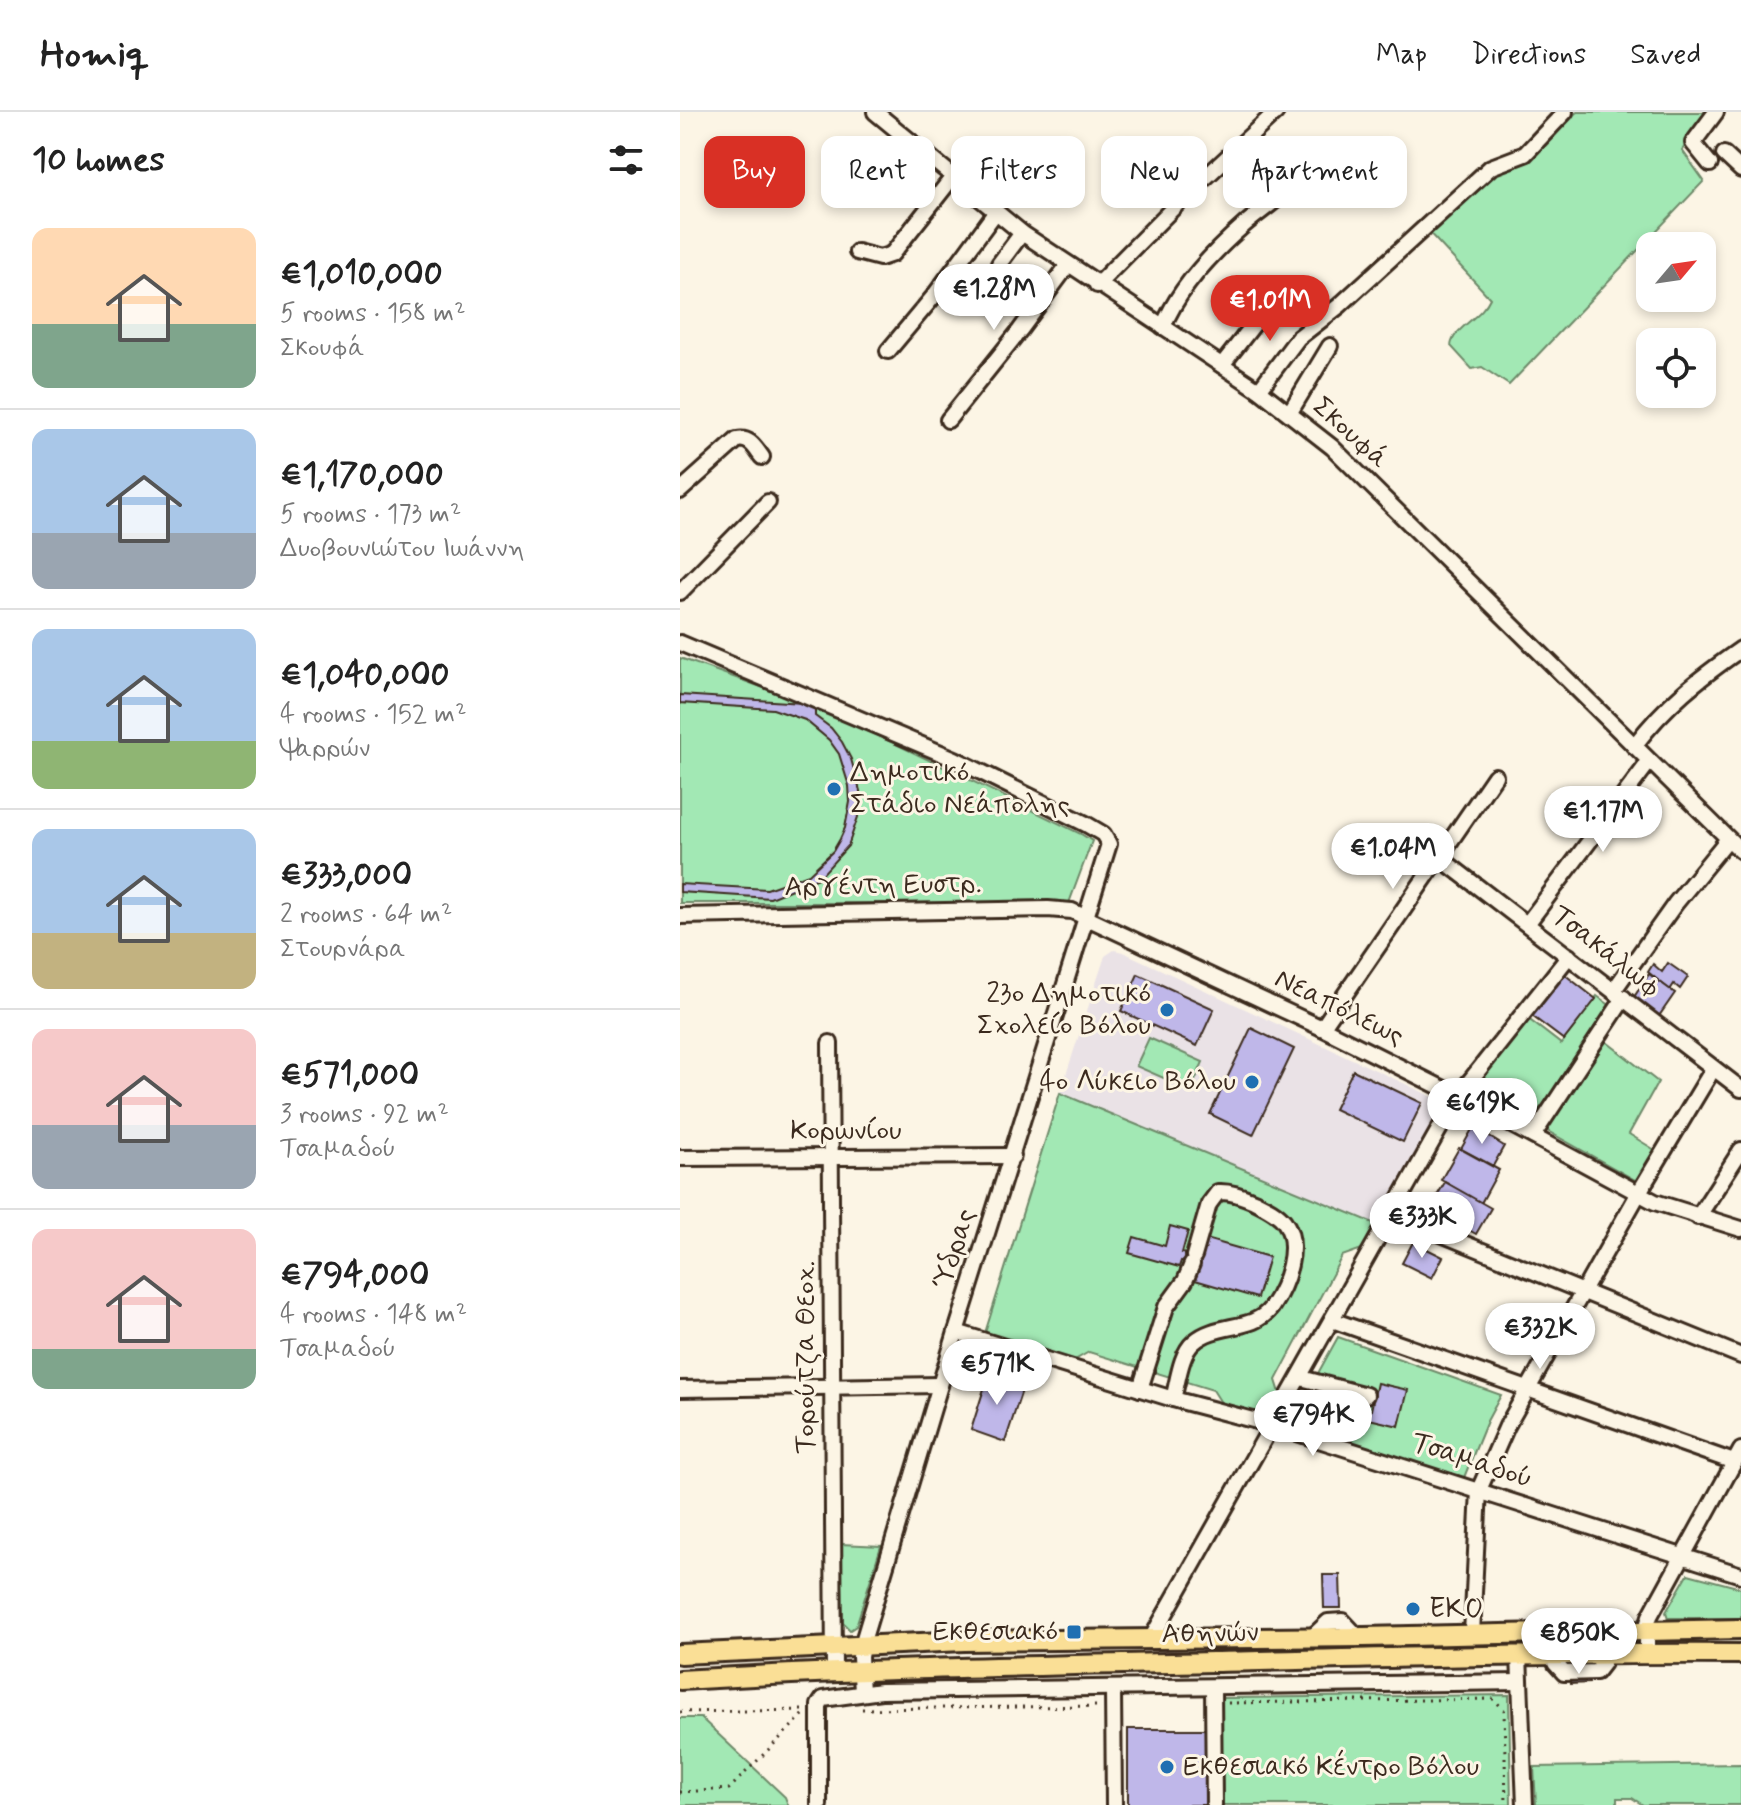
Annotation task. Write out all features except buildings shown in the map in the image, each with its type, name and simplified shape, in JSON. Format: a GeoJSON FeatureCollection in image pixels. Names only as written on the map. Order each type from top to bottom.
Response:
{"type":"FeatureCollection","features":[{"type":"Feature","properties":{"kind":"main road","name":"Αθηνών"},"geometry":{"type":"LineString","coordinates":[[680,1654],[862,1645],[1741,1629]]}},
{"type":"Feature","properties":{"kind":"main road","name":"Αθηνών"},"geometry":{"type":"LineString","coordinates":[[680,1680],[834,1671],[1519,1655],[1741,1654]]}},
{"type":"Feature","properties":{"kind":"street","name":"Σκουφά"},"geometry":{"type":"LineString","coordinates":[[875,112],[951,177]]}},
{"type":"Feature","properties":{"kind":"street"},"geometry":{"type":"LineString","coordinates":[[1097,285],[1179,202],[1276,112]]}},
{"type":"Feature","properties":{"kind":"street"},"geometry":{"type":"LineString","coordinates":[[1259,390],[1298,338],[1339,306],[1491,167],[1525,154],[1565,112]]}},
{"type":"Feature","properties":{"kind":"street"},"geometry":{"type":"LineString","coordinates":[[1710,164],[1693,143],[1716,112]]}},
{"type":"Feature","properties":{"kind":"street"},"geometry":{"type":"LineString","coordinates":[[1724,154],[1741,170]]}},
{"type":"Feature","properties":{"kind":"street"},"geometry":{"type":"LineString","coordinates":[[857,252],[880,258],[892,254],[951,179]]}},
{"type":"Feature","properties":{"kind":"street","name":"Σκουφά"},"geometry":{"type":"LineString","coordinates":[[989,208],[1097,285],[1259,390],[1332,447],[1741,851]]}},
{"type":"Feature","properties":{"kind":"street"},"geometry":{"type":"LineString","coordinates":[[1163,327],[1176,298],[1187,284],[1263,208]]}},
{"type":"Feature","properties":{"kind":"street"},"geometry":{"type":"LineString","coordinates":[[888,351],[934,296],[995,213]]}},
{"type":"Feature","properties":{"kind":"street"},"geometry":{"type":"LineString","coordinates":[[999,264],[1022,233]]}},
{"type":"Feature","properties":{"kind":"street"},"geometry":{"type":"LineString","coordinates":[[948,420],[1068,265]]}},
{"type":"Feature","properties":{"kind":"street"},"geometry":{"type":"LineString","coordinates":[[1222,365],[1268,306]]}},
{"type":"Feature","properties":{"kind":"street"},"geometry":{"type":"LineString","coordinates":[[1290,412],[1330,346]]}},
{"type":"Feature","properties":{"kind":"street"},"geometry":{"type":"LineString","coordinates":[[680,491],[737,440],[752,443],[762,457]]}},
{"type":"Feature","properties":{"kind":"street"},"geometry":{"type":"LineString","coordinates":[[680,592],[768,502]]}},
{"type":"Feature","properties":{"kind":"street","name":"Ύδρας"},"geometry":{"type":"LineString","coordinates":[[680,643],[955,759],[1103,834],[1109,844],[956,1332],[862,1645],[862,1692]]}},
{"type":"Feature","properties":{"kind":"street"},"geometry":{"type":"LineString","coordinates":[[1634,746],[1683,691],[1741,649]]}},
{"type":"Feature","properties":{"kind":"street"},"geometry":{"type":"LineString","coordinates":[[1527,924],[1649,762]]}},
{"type":"Feature","properties":{"kind":"street"},"geometry":{"type":"LineString","coordinates":[[1322,1028],[1495,776]]}},
{"type":"Feature","properties":{"kind":"street"},"geometry":{"type":"LineString","coordinates":[[1533,1136],[1675,904],[1728,839]]}},
{"type":"Feature","properties":{"kind":"street","name":"Τσακάλωφ"},"geometry":{"type":"LineString","coordinates":[[1439,857],[1741,1089]]}},
{"type":"Feature","properties":{"kind":"street","name":"Αργέντη Ευστρ."},"geometry":{"type":"LineString","coordinates":[[680,916],[1048,909],[1072,911],[1086,917]]}},
{"type":"Feature","properties":{"kind":"street","name":"Νεαπόλεως"},"geometry":{"type":"LineString","coordinates":[[1086,917],[1458,1096],[1638,1194],[1698,1217],[1741,1229]]}},
{"type":"Feature","properties":{"kind":"street"},"geometry":{"type":"LineString","coordinates":[[1151,1639],[1458,1096],[1569,956]]}},
{"type":"Feature","properties":{"kind":"street","name":"Τορούτζα Θεοχ."},"geometry":{"type":"LineString","coordinates":[[830,1043],[834,1671]]}},
{"type":"Feature","properties":{"kind":"street"},"geometry":{"type":"LineString","coordinates":[[1472,1634],[1479,1490],[1501,1438],[1638,1194],[1713,1069]]}},
{"type":"Feature","properties":{"kind":"street"},"geometry":{"type":"LineString","coordinates":[[1698,1217],[1741,1150]]}},
{"type":"Feature","properties":{"kind":"street","name":"Κορωνίου"},"geometry":{"type":"LineString","coordinates":[[680,1158],[1013,1156]]}},
{"type":"Feature","properties":{"kind":"street"},"geometry":{"type":"LineString","coordinates":[[1140,1389],[1166,1307],[1185,1281],[1211,1200],[1218,1192],[1232,1193],[1262,1205],[1283,1219],[1290,1231],[1290,1264],[1286,1280],[1270,1308],[1257,1320],[1219,1330],[1194,1342],[1185,1355],[1173,1399]]}},
{"type":"Feature","properties":{"kind":"street"},"geometry":{"type":"LineString","coordinates":[[1392,1214],[1741,1356]]}},
{"type":"Feature","properties":{"kind":"street"},"geometry":{"type":"LineString","coordinates":[[1332,1320],[1529,1388],[1739,1455],[1650,1616],[1646,1629],[1647,1654]]}},
{"type":"Feature","properties":{"kind":"street","name":"Τσαμαδού"},"geometry":{"type":"LineString","coordinates":[[956,1332],[1173,1399],[1272,1425],[1741,1575]]}},
{"type":"Feature","properties":{"kind":"street"},"geometry":{"type":"LineString","coordinates":[[1301,1378],[1366,1395]]}},
{"type":"Feature","properties":{"kind":"street"},"geometry":{"type":"LineString","coordinates":[[680,1389],[940,1385]]}},
{"type":"Feature","properties":{"kind":"street"},"geometry":{"type":"LineString","coordinates":[[1519,1655],[1525,1805]]}},
{"type":"Feature","properties":{"kind":"street"},"geometry":{"type":"LineString","coordinates":[[1555,1663],[1564,1673],[1596,1672],[1603,1663]]}},
{"type":"Feature","properties":{"kind":"street"},"geometry":{"type":"LineString","coordinates":[[819,1805],[820,1702],[826,1697],[881,1691],[1214,1694],[1520,1682]]}},
{"type":"Feature","properties":{"kind":"street"},"geometry":{"type":"LineString","coordinates":[[1214,1694],[1214,1805]]}},
{"type":"Feature","properties":{"kind":"street"},"geometry":{"type":"LineString","coordinates":[[1113,1695],[1114,1805]]}},
{"type":"Feature","properties":{"kind":"path"},"geometry":{"type":"LineString","coordinates":[[1214,1694],[1235,1704],[1494,1699],[1504,1710],[1506,1805]]}},
{"type":"Feature","properties":{"kind":"path"},"geometry":{"type":"LineString","coordinates":[[858,1709],[1100,1706],[1113,1695]]}},
{"type":"Feature","properties":{"kind":"path"},"geometry":{"type":"LineString","coordinates":[[680,1712],[809,1710],[729,1789],[680,1792]]}},
{"type":"Feature","properties":{"kind":"shaded area"},"geometry":{"type":"Polygon","coordinates":[[[1114,950],[1446,1103],[1376,1224],[1060,1093],[1105,956],[1114,950]]]}},
{"type":"Feature","properties":{"kind":"green space"},"geometry":{"type":"Polygon","coordinates":[[[1577,112],[1711,112],[1682,150],[1704,181],[1655,232],[1636,232],[1636,252],[1509,385],[1482,367],[1472,369],[1451,346],[1457,334],[1490,298],[1425,228],[1479,181],[1552,133],[1577,112]]]}},
{"type":"Feature","properties":{"kind":"green space","name":"Δημοτικό Στάδιο Νεάπολης"},"geometry":{"type":"Polygon","coordinates":[[[680,658],[795,699],[896,744],[1081,834],[1092,841],[1069,903],[680,903],[680,658]]]}},
{"type":"Feature","properties":{"kind":"green space"},"geometry":{"type":"Polygon","coordinates":[[[1597,996],[1611,1006],[1594,1032],[1658,1082],[1629,1134],[1655,1150],[1637,1181],[1490,1099],[1482,1090],[1486,1074],[1527,1018],[1561,1044],[1597,996]]]}},
{"type":"Feature","properties":{"kind":"green space"},"geometry":{"type":"Polygon","coordinates":[[[1149,1038],[1203,1062],[1191,1090],[1136,1066],[1149,1038]]]}},
{"type":"Feature","properties":{"kind":"green space"},"geometry":{"type":"Polygon","coordinates":[[[1060,1093],[1376,1224],[1362,1249],[1342,1256],[1276,1380],[1280,1393],[1264,1421],[1225,1409],[1213,1390],[1089,1352],[1073,1361],[985,1333],[1060,1093]]]}},
{"type":"Feature","properties":{"kind":"green space"},"geometry":{"type":"Polygon","coordinates":[[[1338,1337],[1501,1395],[1463,1480],[1290,1424],[1338,1337]]]}},
{"type":"Feature","properties":{"kind":"green space"},"geometry":{"type":"Polygon","coordinates":[[[841,1544],[881,1546],[856,1626],[850,1630],[843,1623],[841,1544]]]}},
{"type":"Feature","properties":{"kind":"green space"},"geometry":{"type":"Polygon","coordinates":[[[1688,1574],[1741,1588],[1741,1618],[1668,1618],[1666,1612],[1688,1574]]]}},
{"type":"Feature","properties":{"kind":"green space"},"geometry":{"type":"Polygon","coordinates":[[[1509,1695],[1511,1805],[1222,1805],[1222,1698],[1509,1695]]]}},
{"type":"Feature","properties":{"kind":"green space"},"geometry":{"type":"Polygon","coordinates":[[[680,1718],[701,1718],[785,1797],[788,1805],[680,1805],[680,1718]]]}},
{"type":"Feature","properties":{"kind":"green space"},"geometry":{"type":"Polygon","coordinates":[[[1741,1764],[1741,1805],[1643,1805],[1632,1798],[1617,1798],[1617,1805],[1536,1805],[1534,1767],[1741,1764]]]}},
{"type":"Feature","properties":{"kind":"place","name":"Δημοτικό Στάδιο Νεάπολης"},"geometry":{"type":"Point","coordinates":[834,789]}},
{"type":"Feature","properties":{"kind":"place","name":"23ο Δημοτικό Σχολείο Βόλου"},"geometry":{"type":"Point","coordinates":[1167,1010]}},
{"type":"Feature","properties":{"kind":"place","name":"4ο Λύκειο Βόλου"},"geometry":{"type":"Point","coordinates":[1252,1082]}},
{"type":"Feature","properties":{"kind":"place","name":"EKO"},"geometry":{"type":"Point","coordinates":[1413,1609]}},
{"type":"Feature","properties":{"kind":"place","name":"Εκθεσιακό"},"geometry":{"type":"Point","coordinates":[1074,1632]}},
{"type":"Feature","properties":{"kind":"place","name":"Εκθεσιακό Κέντρο Βόλου"},"geometry":{"type":"Point","coordinates":[1167,1767]}}]}
